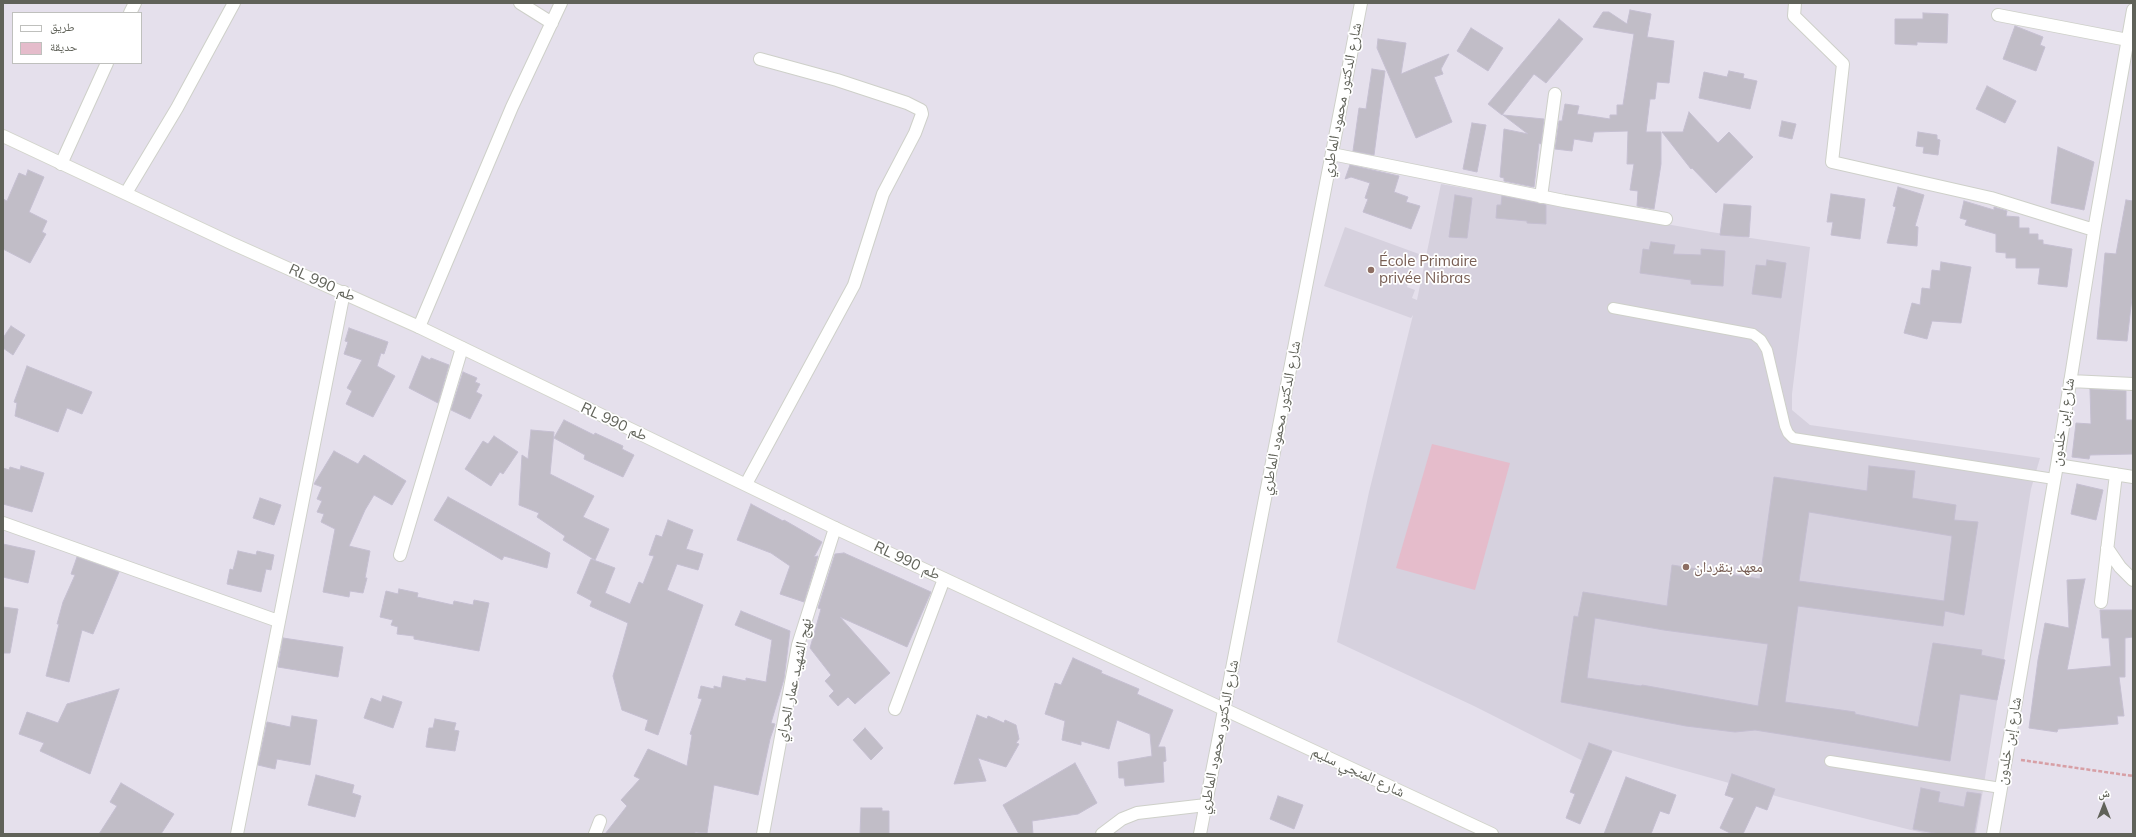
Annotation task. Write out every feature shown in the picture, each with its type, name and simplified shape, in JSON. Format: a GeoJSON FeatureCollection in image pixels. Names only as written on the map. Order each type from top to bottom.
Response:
{"type":"FeatureCollection","features":[{"type":"Feature","properties":{"kind":"street"},"geometry":{"type":"LineString","coordinates":[[130,12],[135,3]]}},
{"type":"Feature","properties":{"kind":"street"},"geometry":{"type":"LineString","coordinates":[[126,193],[177,108],[234,3]]}},
{"type":"Feature","properties":{"kind":"street"},"geometry":{"type":"LineString","coordinates":[[520,3],[552,23]]}},
{"type":"Feature","properties":{"kind":"street"},"geometry":{"type":"LineString","coordinates":[[419,327],[512,108],[561,3]]}},
{"type":"Feature","properties":{"kind":"street","name":"شارع الدكتور محمود الماطري"},"geometry":{"type":"LineString","coordinates":[[1200,834],[1361,3]]}},
{"type":"Feature","properties":{"kind":"street"},"geometry":{"type":"LineString","coordinates":[[1796,3],[1794,16],[1843,64],[1832,162],[1991,198],[2094,230]]}},
{"type":"Feature","properties":{"kind":"street","name":"شارع إبن خلدون"},"geometry":{"type":"LineString","coordinates":[[1993,834],[2057,465],[2094,230],[2130,40],[2133,10]]}},
{"type":"Feature","properties":{"kind":"street"},"geometry":{"type":"LineString","coordinates":[[1998,15],[2130,40]]}},
{"type":"Feature","properties":{"kind":"street"},"geometry":{"type":"LineString","coordinates":[[746,484],[854,285],[883,194],[915,133],[922,114],[917,107],[844,82],[760,58]]}},
{"type":"Feature","properties":{"kind":"street"},"geometry":{"type":"LineString","coordinates":[[61,164],[107,64]]}},
{"type":"Feature","properties":{"kind":"street"},"geometry":{"type":"LineString","coordinates":[[1542,197],[1555,94]]}},
{"type":"Feature","properties":{"kind":"street","name":"RL طم 990"},"geometry":{"type":"LineString","coordinates":[[3,136],[231,243],[344,292],[419,327],[835,528],[1224,710]]}},
{"type":"Feature","properties":{"kind":"street"},"geometry":{"type":"LineString","coordinates":[[1332,154],[1542,197],[1666,219]]}},
{"type":"Feature","properties":{"kind":"street"},"geometry":{"type":"LineString","coordinates":[[236,834],[344,292]]}},
{"type":"Feature","properties":{"kind":"street"},"geometry":{"type":"LineString","coordinates":[[400,555],[462,348]]}},
{"type":"Feature","properties":{"kind":"street"},"geometry":{"type":"LineString","coordinates":[[2070,381],[2133,384]]}},
{"type":"Feature","properties":{"kind":"street"},"geometry":{"type":"LineString","coordinates":[[2057,465],[2133,476]]}},
{"type":"Feature","properties":{"kind":"street"},"geometry":{"type":"LineString","coordinates":[[2101,602],[2116,474]]}},
{"type":"Feature","properties":{"kind":"street"},"geometry":{"type":"LineString","coordinates":[[3,523],[278,620]]}},
{"type":"Feature","properties":{"kind":"street","name":"نهج الشهيد عمار الجراي"},"geometry":{"type":"LineString","coordinates":[[763,834],[798,645],[835,528]]}},
{"type":"Feature","properties":{"kind":"street"},"geometry":{"type":"LineString","coordinates":[[2107,548],[2120,567],[2133,580]]}},
{"type":"Feature","properties":{"kind":"street"},"geometry":{"type":"LineString","coordinates":[[895,709],[944,579]]}},
{"type":"Feature","properties":{"kind":"street","name":"شارع المنجي سليم"},"geometry":{"type":"LineString","coordinates":[[1224,710],[1492,834]]}},
{"type":"Feature","properties":{"kind":"street"},"geometry":{"type":"LineString","coordinates":[[1102,834],[1122,819],[1137,813],[1206,806]]}},
{"type":"Feature","properties":{"kind":"street"},"geometry":{"type":"LineString","coordinates":[[595,834],[600,821]]}},
{"type":"Feature","properties":{"kind":"lane"},"geometry":{"type":"LineString","coordinates":[[1613,308],[1753,334],[1768,350],[1785,426],[1788,433],[1793,438],[1816,443],[2054,479]]}},
{"type":"Feature","properties":{"kind":"lane"},"geometry":{"type":"LineString","coordinates":[[1830,760],[2001,788]]}},
{"type":"Feature","properties":{"kind":"path"},"geometry":{"type":"LineString","coordinates":[[2006,758],[2133,776]]}},
{"type":"Feature","properties":{"kind":"shaded area","name":"معهد بنقردان"},"geometry":{"type":"Polygon","coordinates":[[[1441,184],[1711,232],[1810,247],[1792,394],[1792,410],[1810,425],[2040,458],[2031,489],[1976,834],[1927,834],[1783,798],[1589,744],[1583,761],[1474,706],[1337,642],[1369,492],[1413,315],[1411,318],[1324,286],[1345,227],[1419,254],[1407,287],[1415,290],[1412,298],[1417,300],[1441,184]]]}},
{"type":"Feature","properties":{"kind":"green space"},"geometry":{"type":"Polygon","coordinates":[[[1432,444],[1510,463],[1475,590],[1396,568],[1432,444]]]}},
{"type":"Feature","properties":{"kind":"building"},"geometry":{"type":"Polygon","coordinates":[[[1630,10],[1651,14],[1647,37],[1674,41],[1669,83],[1657,82],[1655,99],[1650,99],[1646,132],[1661,132],[1661,164],[1654,209],[1637,206],[1638,191],[1630,190],[1634,164],[1627,164],[1628,131],[1594,132],[1592,142],[1574,139],[1572,151],[1555,149],[1559,121],[1562,121],[1565,104],[1579,106],[1577,114],[1610,119],[1610,115],[1617,115],[1617,105],[1623,105],[1634,34],[1593,27],[1603,12],[1609,12],[1627,24],[1630,10]]]}},
{"type":"Feature","properties":{"kind":"building"},"geometry":{"type":"Polygon","coordinates":[[[1923,13],[1948,14],[1947,43],[1917,42],[1917,45],[1895,44],[1895,19],[1923,19],[1923,13]]]}},
{"type":"Feature","properties":{"kind":"building"},"geometry":{"type":"Polygon","coordinates":[[[1559,19],[1583,39],[1546,83],[1534,74],[1502,115],[1488,104],[1559,19]]]}},
{"type":"Feature","properties":{"kind":"building"},"geometry":{"type":"Polygon","coordinates":[[[2015,26],[2043,37],[2040,45],[2045,47],[2036,71],[2003,59],[2015,26]]]}},
{"type":"Feature","properties":{"kind":"building"},"geometry":{"type":"Polygon","coordinates":[[[1471,28],[1503,48],[1488,71],[1457,51],[1471,28]]]}},
{"type":"Feature","properties":{"kind":"building"},"geometry":{"type":"Polygon","coordinates":[[[1378,39],[1406,43],[1401,74],[1449,54],[1441,69],[1443,74],[1434,77],[1452,122],[1416,138],[1377,48],[1378,39]]]}},
{"type":"Feature","properties":{"kind":"building"},"geometry":{"type":"Polygon","coordinates":[[[1372,69],[1385,71],[1374,155],[1353,151],[1359,108],[1366,109],[1372,69]]]}},
{"type":"Feature","properties":{"kind":"building"},"geometry":{"type":"Polygon","coordinates":[[[1729,71],[1744,74],[1743,78],[1757,81],[1750,109],[1699,98],[1704,72],[1727,77],[1729,71]]]}},
{"type":"Feature","properties":{"kind":"building"},"geometry":{"type":"Polygon","coordinates":[[[1987,86],[2016,101],[2005,123],[1976,109],[1987,86]]]}},
{"type":"Feature","properties":{"kind":"building"},"geometry":{"type":"Polygon","coordinates":[[[1689,112],[1718,143],[1729,132],[1753,157],[1716,193],[1692,168],[1691,169],[1662,132],[1683,132],[1689,112]]]}},
{"type":"Feature","properties":{"kind":"building"},"geometry":{"type":"Polygon","coordinates":[[[1503,115],[1544,119],[1541,144],[1539,143],[1534,187],[1504,181],[1504,178],[1500,177],[1504,129],[1528,134],[1503,115]]]}},
{"type":"Feature","properties":{"kind":"building"},"geometry":{"type":"Polygon","coordinates":[[[1782,121],[1796,124],[1792,139],[1779,136],[1782,121]]]}},
{"type":"Feature","properties":{"kind":"building"},"geometry":{"type":"Polygon","coordinates":[[[1472,123],[1486,125],[1477,172],[1463,169],[1472,123]]]}},
{"type":"Feature","properties":{"kind":"building"},"geometry":{"type":"Polygon","coordinates":[[[1918,132],[1937,135],[1937,139],[1940,140],[1938,155],[1923,153],[1924,147],[1916,146],[1918,132]]]}},
{"type":"Feature","properties":{"kind":"building"},"geometry":{"type":"Polygon","coordinates":[[[2058,147],[2094,162],[2084,210],[2051,203],[2058,147]]]}},
{"type":"Feature","properties":{"kind":"building"},"geometry":{"type":"Polygon","coordinates":[[[1350,165],[1399,176],[1394,192],[1408,197],[1406,202],[1420,206],[1411,229],[1363,212],[1368,199],[1365,198],[1370,183],[1351,177],[1345,179],[1350,165]]]}},
{"type":"Feature","properties":{"kind":"building"},"geometry":{"type":"Polygon","coordinates":[[[28,170],[44,177],[29,212],[47,221],[42,232],[46,234],[30,263],[3,249],[3,199],[7,201],[19,173],[26,176],[28,170]]]}},
{"type":"Feature","properties":{"kind":"building"},"geometry":{"type":"Polygon","coordinates":[[[1898,187],[1924,195],[1915,226],[1918,227],[1917,246],[1887,243],[1896,207],[1893,206],[1898,187]]]}},
{"type":"Feature","properties":{"kind":"building"},"geometry":{"type":"Polygon","coordinates":[[[1831,194],[1865,199],[1860,239],[1831,235],[1833,222],[1827,222],[1831,194]]]}},
{"type":"Feature","properties":{"kind":"building"},"geometry":{"type":"Polygon","coordinates":[[[1455,195],[1472,198],[1467,238],[1449,237],[1455,195]]]}},
{"type":"Feature","properties":{"kind":"building"},"geometry":{"type":"Polygon","coordinates":[[[1502,196],[1546,205],[1546,224],[1527,223],[1527,221],[1496,218],[1497,205],[1501,205],[1502,196]]]}},
{"type":"Feature","properties":{"kind":"building"},"geometry":{"type":"Polygon","coordinates":[[[2126,200],[2133,201],[2133,289],[2127,341],[2097,339],[2105,253],[2116,254],[2126,200]]]}},
{"type":"Feature","properties":{"kind":"building"},"geometry":{"type":"Polygon","coordinates":[[[1964,201],[1994,210],[1994,207],[2007,211],[2006,216],[2019,217],[2019,228],[2029,228],[2029,234],[2038,234],[2038,240],[2043,240],[2043,244],[2072,249],[2067,287],[2038,284],[2040,268],[2016,268],[2016,258],[2006,258],[2006,253],[1996,252],[1996,234],[1965,225],[1967,220],[1960,218],[1964,201]]]}},
{"type":"Feature","properties":{"kind":"building"},"geometry":{"type":"Polygon","coordinates":[[[1724,204],[1751,206],[1749,237],[1720,235],[1724,204]]]}},
{"type":"Feature","properties":{"kind":"building"},"geometry":{"type":"Polygon","coordinates":[[[1651,242],[1675,245],[1673,254],[1701,255],[1701,249],[1725,251],[1723,286],[1691,284],[1691,280],[1640,273],[1643,249],[1649,250],[1651,242]]]}},
{"type":"Feature","properties":{"kind":"building"},"geometry":{"type":"Polygon","coordinates":[[[1767,260],[1786,263],[1781,298],[1752,294],[1756,265],[1766,266],[1767,260]]]}},
{"type":"Feature","properties":{"kind":"building"},"geometry":{"type":"Polygon","coordinates":[[[1941,262],[1971,267],[1961,323],[1932,321],[1927,339],[1904,333],[1912,303],[1920,305],[1922,288],[1930,289],[1932,270],[1940,271],[1941,262]]]}},
{"type":"Feature","properties":{"kind":"building"},"geometry":{"type":"Polygon","coordinates":[[[11,326],[25,335],[13,355],[3,348],[3,338],[11,326]]]}},
{"type":"Feature","properties":{"kind":"building"},"geometry":{"type":"Polygon","coordinates":[[[349,328],[388,342],[384,354],[381,353],[377,366],[395,376],[373,417],[346,404],[352,391],[347,388],[362,360],[344,354],[348,342],[345,341],[349,328]]]}},
{"type":"Feature","properties":{"kind":"building"},"geometry":{"type":"Polygon","coordinates":[[[422,356],[430,360],[431,358],[449,365],[438,403],[409,388],[422,356]]]}},
{"type":"Feature","properties":{"kind":"building"},"geometry":{"type":"Polygon","coordinates":[[[27,366],[92,392],[82,414],[67,408],[58,432],[15,416],[17,403],[14,402],[27,366]]]}},
{"type":"Feature","properties":{"kind":"building"},"geometry":{"type":"Polygon","coordinates":[[[463,372],[477,378],[475,382],[480,384],[476,392],[482,395],[470,419],[451,410],[463,372]]]}},
{"type":"Feature","properties":{"kind":"building"},"geometry":{"type":"Polygon","coordinates":[[[2090,389],[2126,391],[2126,420],[2133,420],[2133,454],[2090,455],[2089,459],[2072,457],[2076,423],[2091,424],[2090,389]]]}},
{"type":"Feature","properties":{"kind":"building"},"geometry":{"type":"Polygon","coordinates":[[[564,420],[594,435],[595,433],[623,446],[622,449],[634,455],[623,477],[584,459],[585,455],[554,438],[564,420]]]}},
{"type":"Feature","properties":{"kind":"building"},"geometry":{"type":"Polygon","coordinates":[[[531,430],[554,432],[550,474],[594,496],[583,517],[609,529],[595,560],[563,540],[565,536],[537,517],[539,513],[519,505],[522,455],[528,459],[531,430]]]}},
{"type":"Feature","properties":{"kind":"building"},"geometry":{"type":"Polygon","coordinates":[[[494,436],[518,452],[503,474],[500,472],[491,486],[465,469],[483,441],[488,444],[494,436]]]}},
{"type":"Feature","properties":{"kind":"building"},"geometry":{"type":"Polygon","coordinates":[[[334,451],[358,464],[364,455],[406,481],[392,505],[374,495],[365,510],[349,546],[370,551],[365,578],[367,578],[363,593],[350,591],[349,597],[323,592],[335,529],[321,522],[324,514],[317,512],[322,501],[317,499],[322,487],[314,484],[334,451]]]}},
{"type":"Feature","properties":{"kind":"building"},"geometry":{"type":"Polygon","coordinates":[[[21,466],[44,473],[32,512],[3,504],[3,468],[9,470],[10,467],[20,470],[21,466]]]}},
{"type":"Feature","properties":{"kind":"building"},"geometry":{"type":"Polygon","coordinates":[[[1869,466],[1915,471],[1912,498],[1956,505],[1954,520],[1978,522],[1964,615],[1945,611],[1943,626],[1798,606],[1785,702],[1855,712],[1855,714],[1918,727],[1933,643],[1982,650],[1981,655],[2005,660],[1997,700],[1960,694],[1950,761],[1755,730],[1735,732],[1686,726],[1561,702],[1574,616],[1578,617],[1583,592],[1667,606],[1672,565],[1760,579],[1774,477],[1867,491],[1869,466]],[[1809,512],[1799,581],[1944,601],[1952,536],[1809,512]],[[1595,618],[1587,678],[1642,685],[1758,706],[1768,644],[1664,630],[1595,618]]]}},
{"type":"Feature","properties":{"kind":"building"},"geometry":{"type":"Polygon","coordinates":[[[2077,484],[2103,490],[2096,520],[2071,514],[2077,484]]]}},
{"type":"Feature","properties":{"kind":"building"},"geometry":{"type":"Polygon","coordinates":[[[448,497],[550,553],[547,568],[504,556],[502,560],[434,520],[448,497]]]}},
{"type":"Feature","properties":{"kind":"building"},"geometry":{"type":"Polygon","coordinates":[[[260,498],[281,505],[274,525],[253,518],[260,498]]]}},
{"type":"Feature","properties":{"kind":"building"},"geometry":{"type":"Polygon","coordinates":[[[751,504],[783,521],[784,520],[822,542],[814,557],[818,556],[804,602],[780,594],[790,566],[771,553],[737,540],[751,504]]]}},
{"type":"Feature","properties":{"kind":"building"},"geometry":{"type":"Polygon","coordinates":[[[668,520],[693,530],[686,549],[703,554],[698,570],[677,564],[667,590],[703,605],[658,735],[645,730],[648,720],[622,710],[613,676],[628,623],[590,606],[592,601],[577,593],[591,559],[615,568],[605,593],[630,604],[639,582],[643,584],[654,556],[649,555],[656,535],[662,537],[668,520]]]}},
{"type":"Feature","properties":{"kind":"building"},"geometry":{"type":"Polygon","coordinates":[[[3,544],[35,551],[28,583],[3,577],[3,544]]]}},
{"type":"Feature","properties":{"kind":"building"},"geometry":{"type":"Polygon","coordinates":[[[238,551],[256,555],[257,551],[274,555],[271,570],[266,569],[261,592],[227,584],[230,569],[233,570],[238,551]]]}},
{"type":"Feature","properties":{"kind":"building"},"geometry":{"type":"Polygon","coordinates":[[[844,553],[931,592],[907,647],[840,617],[890,673],[855,704],[848,697],[838,706],[829,696],[834,691],[825,681],[831,675],[810,648],[821,609],[818,608],[835,554],[844,553]]]}},
{"type":"Feature","properties":{"kind":"building"},"geometry":{"type":"Polygon","coordinates":[[[77,557],[119,572],[93,634],[82,630],[69,682],[46,676],[63,602],[75,575],[71,574],[77,557]]]}},
{"type":"Feature","properties":{"kind":"building"},"geometry":{"type":"Polygon","coordinates":[[[2085,579],[2067,670],[2111,666],[2109,638],[2102,638],[2100,610],[2133,610],[2133,637],[2125,638],[2125,677],[2119,677],[2124,716],[2117,716],[2118,724],[2058,729],[2057,732],[2029,728],[2038,660],[2045,623],[2069,628],[2067,580],[2085,579]]]}},
{"type":"Feature","properties":{"kind":"building"},"geometry":{"type":"Polygon","coordinates":[[[399,589],[418,593],[417,597],[453,605],[454,601],[473,605],[474,600],[489,603],[479,651],[414,639],[414,636],[397,634],[398,627],[391,625],[393,620],[380,617],[386,591],[398,594],[399,589]]]}},
{"type":"Feature","properties":{"kind":"building"},"geometry":{"type":"Polygon","coordinates":[[[3,607],[18,609],[10,653],[3,653],[3,607]]]}},
{"type":"Feature","properties":{"kind":"building"},"geometry":{"type":"Polygon","coordinates":[[[741,611],[790,631],[784,679],[771,723],[775,724],[770,739],[758,795],[714,785],[707,833],[605,834],[627,806],[621,800],[640,779],[634,776],[648,749],[687,766],[692,735],[690,734],[702,699],[698,698],[701,686],[714,689],[714,686],[721,688],[723,676],[746,681],[746,678],[766,682],[772,640],[735,625],[741,611]]]}},
{"type":"Feature","properties":{"kind":"building"},"geometry":{"type":"Polygon","coordinates":[[[283,638],[343,647],[338,677],[278,667],[283,638]]]}},
{"type":"Feature","properties":{"kind":"building"},"geometry":{"type":"Polygon","coordinates":[[[1073,658],[1102,671],[1101,673],[1139,689],[1137,694],[1173,710],[1158,747],[1165,747],[1166,761],[1163,762],[1164,782],[1125,786],[1124,778],[1119,778],[1118,762],[1152,756],[1150,734],[1117,720],[1109,749],[1081,741],[1081,745],[1062,740],[1065,721],[1045,714],[1055,683],[1061,685],[1073,658]]]}},
{"type":"Feature","properties":{"kind":"building"},"geometry":{"type":"Polygon","coordinates":[[[119,689],[90,774],[40,751],[44,743],[19,734],[27,712],[58,723],[67,704],[119,689]]]}},
{"type":"Feature","properties":{"kind":"building"},"geometry":{"type":"Polygon","coordinates":[[[383,696],[402,702],[393,728],[364,718],[371,698],[381,702],[383,696]]]}},
{"type":"Feature","properties":{"kind":"building"},"geometry":{"type":"Polygon","coordinates":[[[977,715],[987,719],[988,716],[1004,723],[1005,720],[1016,725],[1019,739],[1016,743],[1019,744],[1006,767],[978,758],[986,781],[954,784],[977,715]]]}},
{"type":"Feature","properties":{"kind":"building"},"geometry":{"type":"Polygon","coordinates":[[[292,716],[317,720],[310,765],[277,759],[275,769],[258,765],[267,722],[290,727],[292,716]]]}},
{"type":"Feature","properties":{"kind":"building"},"geometry":{"type":"Polygon","coordinates":[[[435,719],[456,723],[454,730],[459,731],[455,751],[426,747],[429,728],[433,728],[435,719]]]}},
{"type":"Feature","properties":{"kind":"building"},"geometry":{"type":"Polygon","coordinates":[[[865,728],[883,748],[871,760],[853,740],[865,728]]]}},
{"type":"Feature","properties":{"kind":"building"},"geometry":{"type":"Polygon","coordinates":[[[1589,743],[1612,751],[1580,824],[1566,818],[1575,794],[1570,792],[1589,743]]]}},
{"type":"Feature","properties":{"kind":"building"},"geometry":{"type":"Polygon","coordinates":[[[1075,763],[1097,803],[1078,814],[1032,821],[1033,834],[1019,834],[1003,805],[1075,763]]]}},
{"type":"Feature","properties":{"kind":"building"},"geometry":{"type":"Polygon","coordinates":[[[1732,774],[1775,789],[1767,810],[1756,806],[1743,834],[1732,834],[1720,828],[1734,798],[1725,795],[1732,774]]]}},
{"type":"Feature","properties":{"kind":"building"},"geometry":{"type":"Polygon","coordinates":[[[316,775],[354,785],[352,793],[361,796],[355,817],[308,805],[316,775]]]}},
{"type":"Feature","properties":{"kind":"building"},"geometry":{"type":"Polygon","coordinates":[[[1626,777],[1676,795],[1669,814],[1660,811],[1651,834],[1604,834],[1626,777]]]}},
{"type":"Feature","properties":{"kind":"building"},"geometry":{"type":"Polygon","coordinates":[[[121,783],[174,814],[161,834],[99,834],[117,806],[110,802],[121,783]]]}},
{"type":"Feature","properties":{"kind":"building"},"geometry":{"type":"Polygon","coordinates":[[[1921,788],[1940,792],[1938,802],[1964,807],[1967,792],[1981,794],[1974,834],[1940,834],[1913,829],[1921,788]]]}},
{"type":"Feature","properties":{"kind":"building"},"geometry":{"type":"Polygon","coordinates":[[[1278,796],[1303,805],[1294,829],[1270,819],[1278,796]]]}},
{"type":"Feature","properties":{"kind":"building"},"geometry":{"type":"Polygon","coordinates":[[[861,808],[882,808],[882,811],[889,811],[889,834],[860,834],[861,808]]]}},
{"type":"Feature","properties":{"kind":"place","name":"École Primaire privée Nibras"},"geometry":{"type":"Point","coordinates":[1371,270]}},
{"type":"Feature","properties":{"kind":"place","name":"معهد بنقردان"},"geometry":{"type":"Point","coordinates":[1686,567]}}]}
